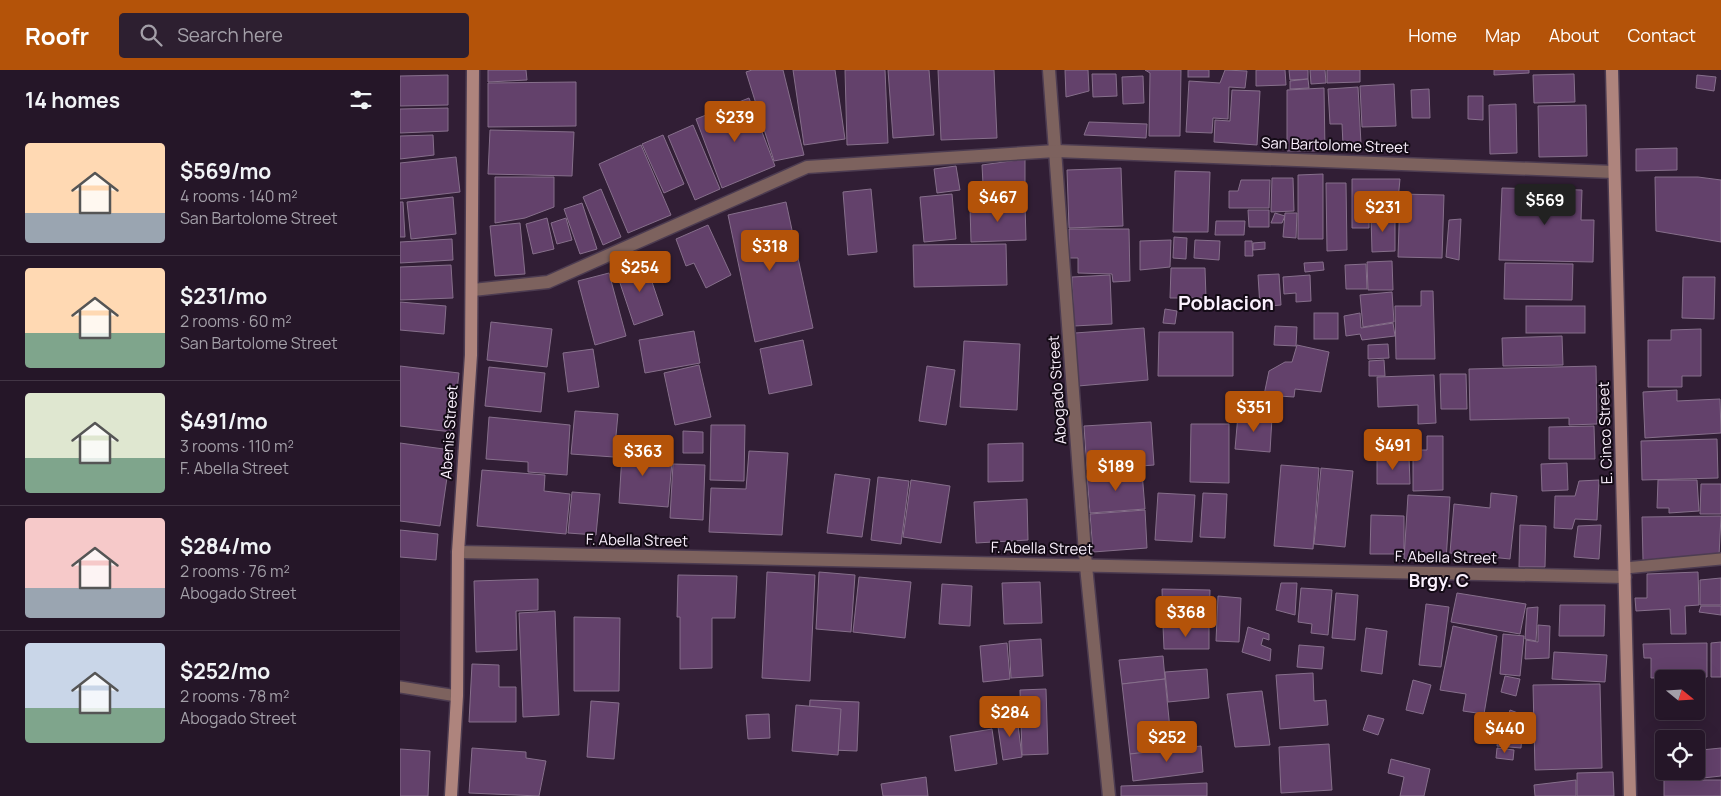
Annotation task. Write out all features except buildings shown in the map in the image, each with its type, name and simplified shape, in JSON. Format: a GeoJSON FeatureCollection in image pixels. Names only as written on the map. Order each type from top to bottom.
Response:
{"type":"FeatureCollection","features":[{"type":"Feature","properties":{"kind":"street","name":"Abenis Street"},"geometry":{"type":"LineString","coordinates":[[451,796],[457,696],[458,552],[471,355],[473,290],[473,70]]}},
{"type":"Feature","properties":{"kind":"street","name":"Abogado Street"},"geometry":{"type":"LineString","coordinates":[[1049,70],[1086,566],[1109,796]]}},
{"type":"Feature","properties":{"kind":"street","name":"E. Cinco Street"},"geometry":{"type":"LineString","coordinates":[[1612,70],[1630,796]]}},
{"type":"Feature","properties":{"kind":"street","name":"San Bartolome Street"},"geometry":{"type":"LineString","coordinates":[[473,290],[548,282],[807,167],[1056,151],[1614,172]]}},
{"type":"Feature","properties":{"kind":"street","name":"F. Abella Street"},"geometry":{"type":"LineString","coordinates":[[458,552],[1086,566],[1625,573]]}},
{"type":"Feature","properties":{"kind":"lane"},"geometry":{"type":"LineString","coordinates":[[1625,573],[1721,559]]}},
{"type":"Feature","properties":{"kind":"lane"},"geometry":{"type":"LineString","coordinates":[[400,687],[457,696]]}},
{"type":"Feature","properties":{"kind":"district","name":"Poblacion"},"geometry":{"type":"Point","coordinates":[1226,302]}},
{"type":"Feature","properties":{"kind":"district","name":"Brgy. C"},"geometry":{"type":"Point","coordinates":[1439,580]}}]}
